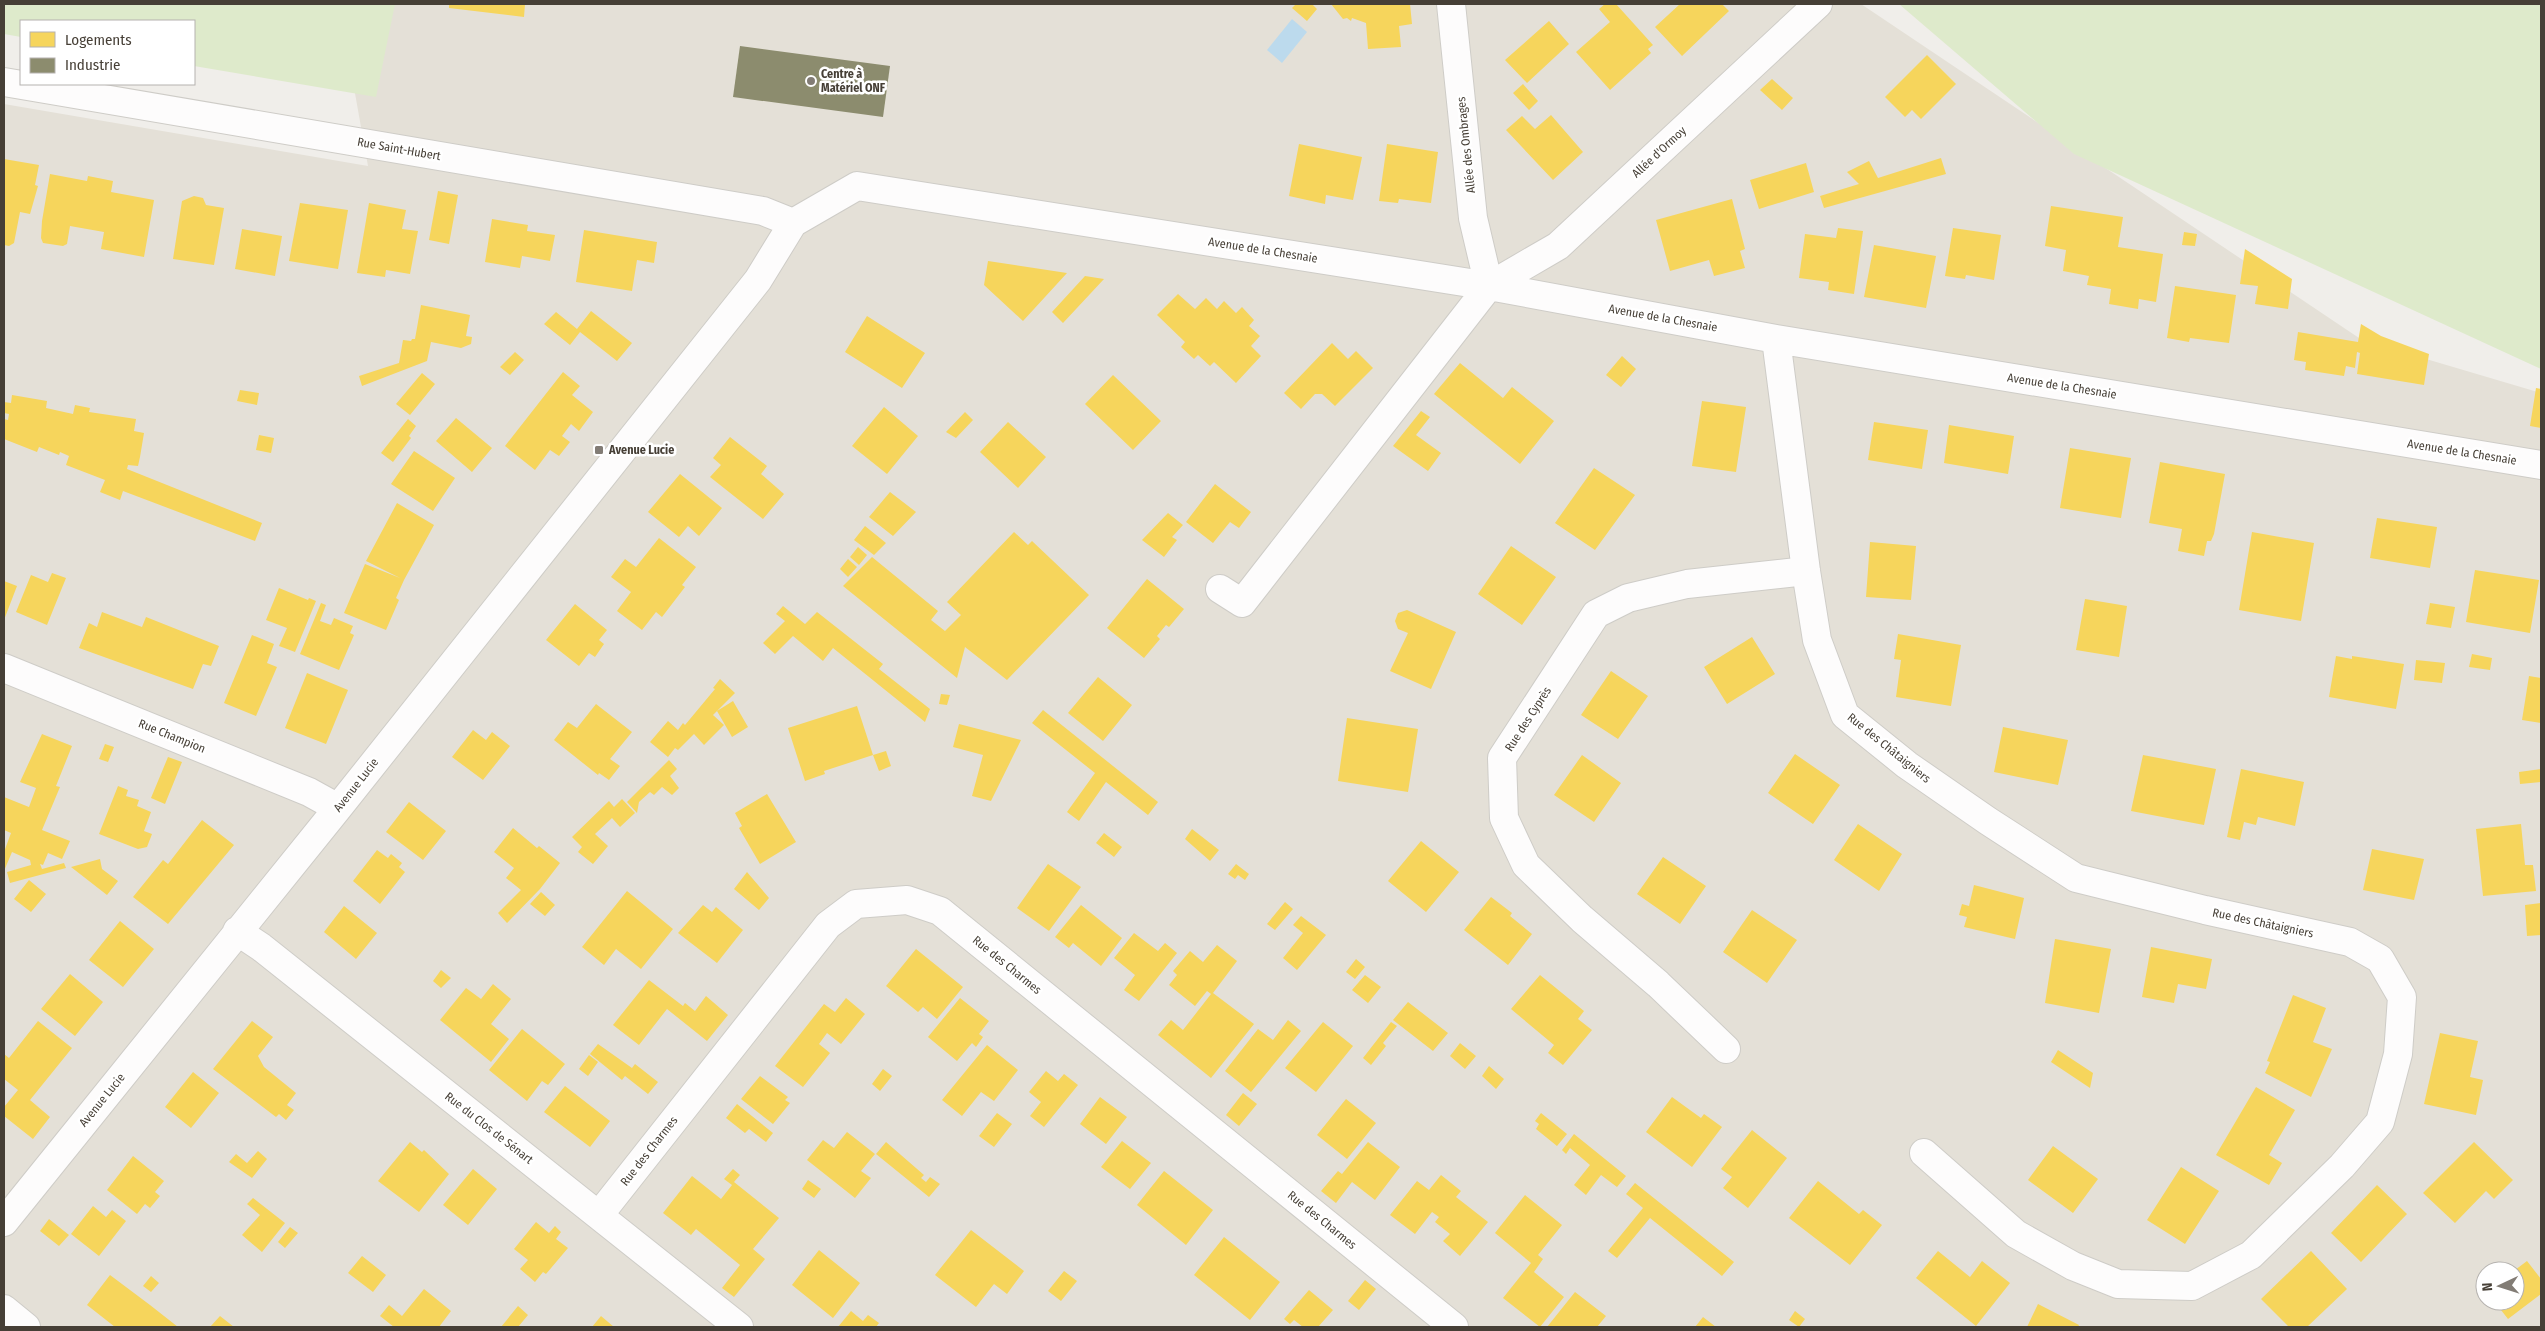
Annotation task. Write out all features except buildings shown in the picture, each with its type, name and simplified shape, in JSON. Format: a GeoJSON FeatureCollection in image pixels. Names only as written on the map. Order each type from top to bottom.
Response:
{"type":"FeatureCollection","features":[{"type":"Feature","properties":{"kind":"street","name":"Allée des Ombrages"},"geometry":{"type":"LineString","coordinates":[[1451,4],[1473,218],[1489,286]]}},
{"type":"Feature","properties":{"kind":"street","name":"Allée d'Ormoy"},"geometry":{"type":"LineString","coordinates":[[1489,286],[1558,246],[1818,4]]}},
{"type":"Feature","properties":{"kind":"street","name":"Rue Saint-Hubert"},"geometry":{"type":"LineString","coordinates":[[4,82],[20,85]]}},
{"type":"Feature","properties":{"kind":"street","name":"Rue Saint-Hubert"},"geometry":{"type":"LineString","coordinates":[[22,85],[763,211],[793,223]]}},
{"type":"Feature","properties":{"kind":"street","name":"Avenue de la Chesnaie"},"geometry":{"type":"LineString","coordinates":[[793,223],[857,186],[1489,286],[1776,339],[2541,465]]}},
{"type":"Feature","properties":{"kind":"street","name":"Avenue Lucie"},"geometry":{"type":"LineString","coordinates":[[4,1222],[338,808],[758,280],[793,223]]}},
{"type":"Feature","properties":{"kind":"street"},"geometry":{"type":"LineString","coordinates":[[1220,589],[1242,603],[1489,286]]}},
{"type":"Feature","properties":{"kind":"street","name":"Rue des Châtaigniers"},"geometry":{"type":"LineString","coordinates":[[1776,339],[1806,571],[1818,640],[1845,715],[1907,765],[1988,821],[2076,878],[2205,910],[2350,942],[2380,959],[2402,997],[2398,1054],[2380,1122],[2342,1166],[2251,1255],[2192,1286],[2118,1284],[2073,1266],[2016,1234],[1924,1153]]}},
{"type":"Feature","properties":{"kind":"street","name":"Rue des Cyprès"},"geometry":{"type":"LineString","coordinates":[[1726,1049],[1658,984],[1582,919],[1526,865],[1504,818],[1502,758],[1596,614],[1628,598],[1687,584],[1806,571]]}},
{"type":"Feature","properties":{"kind":"street","name":"Rue Champion"},"geometry":{"type":"LineString","coordinates":[[4,668],[309,792],[338,808]]}},
{"type":"Feature","properties":{"kind":"street","name":"Rue des Charmes"},"geometry":{"type":"LineString","coordinates":[[599,1214],[828,925],[856,904],[907,900],[940,911],[1454,1327]]}},
{"type":"Feature","properties":{"kind":"street","name":"Rue du Clos de Sénart"},"geometry":{"type":"LineString","coordinates":[[237,932],[261,948],[599,1214],[739,1327]]}},
{"type":"Feature","properties":{"kind":"street"},"geometry":{"type":"LineString","coordinates":[[4,1309],[26,1327]]}},
{"type":"Feature","properties":{"kind":"shaded area"},"geometry":{"type":"Polygon","coordinates":[[[339,4],[1861,4],[2362,340],[2541,393],[2541,1327],[4,1327],[4,104],[368,166],[339,4]]]}},
{"type":"Feature","properties":{"kind":"green space"},"geometry":{"type":"Polygon","coordinates":[[[4,4],[395,4],[376,97],[195,66],[195,20],[20,20],[20,37],[4,34],[4,4]]]}},
{"type":"Feature","properties":{"kind":"green space"},"geometry":{"type":"Polygon","coordinates":[[[1899,4],[2541,4],[2541,369],[2074,154],[1899,4]]]}},
{"type":"Feature","properties":{"kind":"water"},"geometry":{"type":"Polygon","coordinates":[[[1292,19],[1307,32],[1282,63],[1267,50],[1292,19]]]}},
{"type":"Feature","properties":{"kind":"place","name":"Centre à Matériel ONF"},"geometry":{"type":"Point","coordinates":[811,81]}},
{"type":"Feature","properties":{"kind":"place","name":"Avenue Lucie"},"geometry":{"type":"Point","coordinates":[599,450]}}]}
